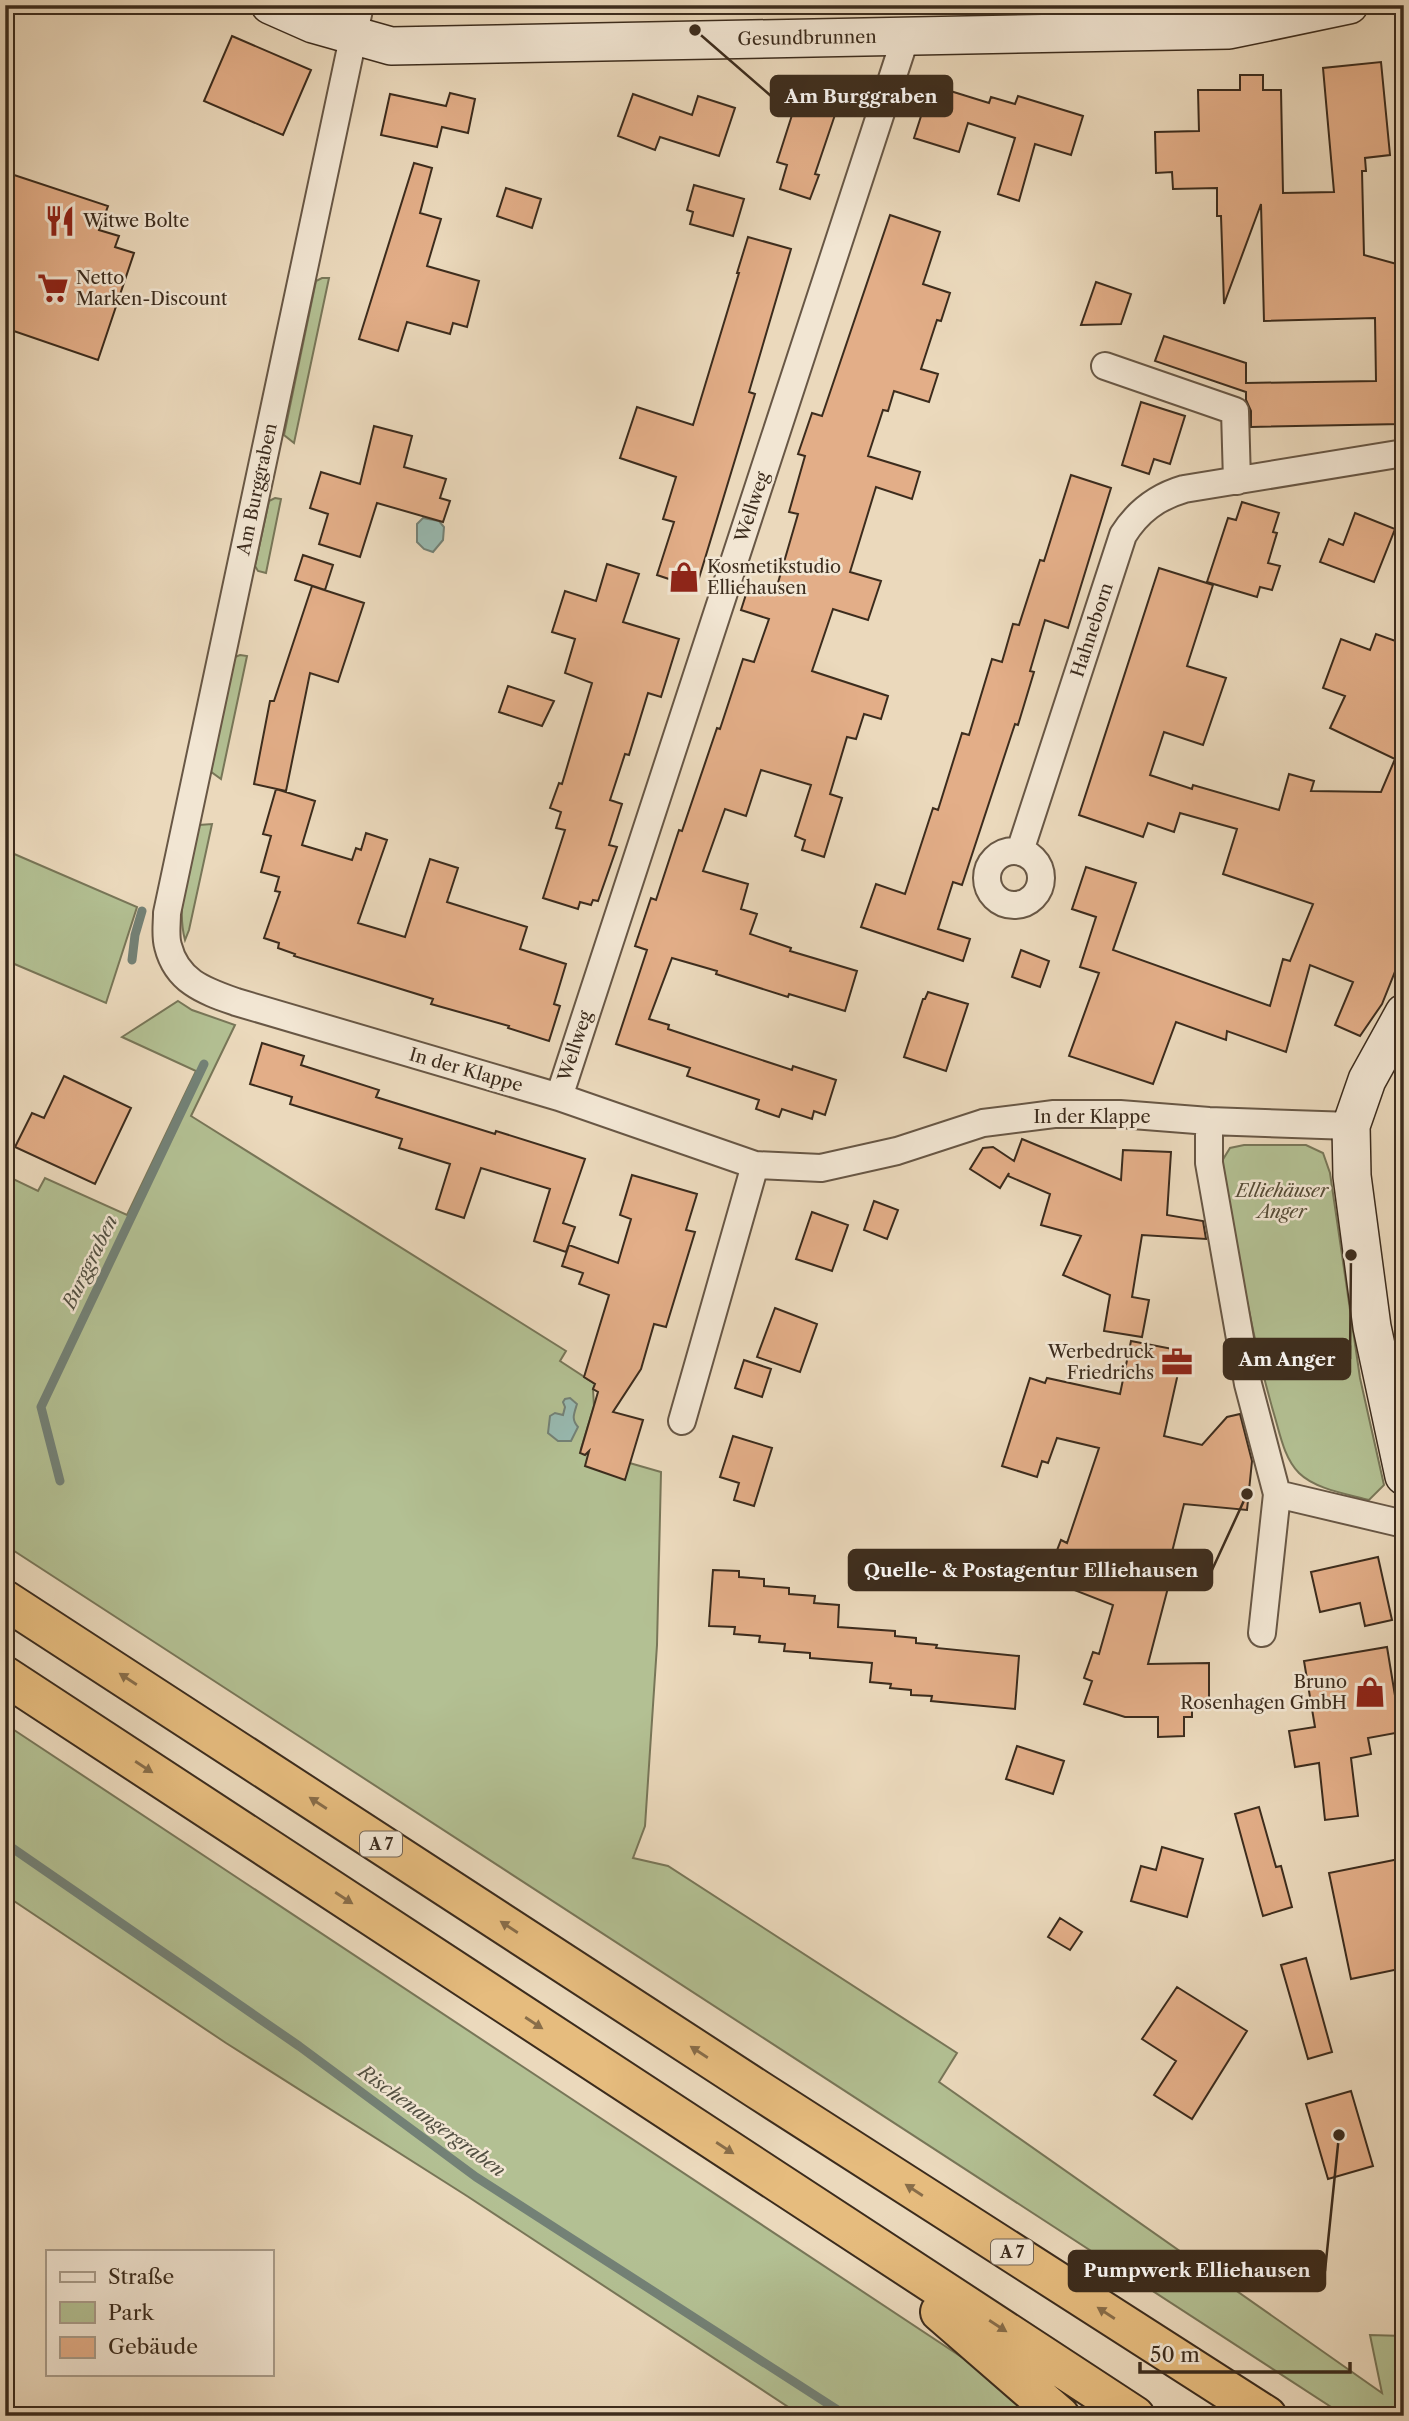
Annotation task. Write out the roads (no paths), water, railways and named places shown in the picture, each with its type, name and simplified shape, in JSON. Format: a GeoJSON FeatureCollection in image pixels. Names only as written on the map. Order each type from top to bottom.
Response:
{"type":"FeatureCollection","features":[{"type":"Feature","properties":{"kind":"highway","name":"A 7"},"geometry":{"type":"LineString","coordinates":[[5,1600],[1266,2416]]}},
{"type":"Feature","properties":{"kind":"highway"},"geometry":{"type":"LineString","coordinates":[[5,1676],[1135,2416]]}},
{"type":"Feature","properties":{"kind":"highway"},"geometry":{"type":"LineString","coordinates":[[838,2222],[1060,2416]]}},
{"type":"Feature","properties":{"kind":"street","name":"Gesundbrunnen"},"geometry":{"type":"LineString","coordinates":[[270,5],[313,24],[357,21],[391,46],[1229,30],[1299,11],[1349,5]]}},
{"type":"Feature","properties":{"kind":"street","name":"Am Burggraben"},"geometry":{"type":"LineString","coordinates":[[178,972],[167,945],[167,913],[357,21]]}},
{"type":"Feature","properties":{"kind":"street","name":"Wellweg"},"geometry":{"type":"LineString","coordinates":[[559,1097],[906,36]]}},
{"type":"Feature","properties":{"kind":"street"},"geometry":{"type":"LineString","coordinates":[[1105,366],[1235,411],[1237,481]]}},
{"type":"Feature","properties":{"kind":"street","name":"Hahneborn"},"geometry":{"type":"LineString","coordinates":[[1020,851],[1123,535],[1142,511],[1170,493],[1404,453]]}},
{"type":"Feature","properties":{"kind":"street","name":"In der Klappe"},"geometry":{"type":"LineString","coordinates":[[178,972],[205,991],[236,1002],[559,1097],[755,1165],[821,1168],[897,1150],[983,1123],[1054,1114],[1120,1114],[1209,1121],[1351,1126]]}},
{"type":"Feature","properties":{"kind":"street"},"geometry":{"type":"LineString","coordinates":[[1404,1013],[1367,1080],[1351,1126],[1352,1176],[1372,1327],[1404,1476]]}},
{"type":"Feature","properties":{"kind":"street"},"geometry":{"type":"LineString","coordinates":[[1209,1121],[1209,1163],[1246,1371],[1276,1494],[1262,1633]]}},
{"type":"Feature","properties":{"kind":"street"},"geometry":{"type":"LineString","coordinates":[[682,1421],[755,1165]]}},
{"type":"Feature","properties":{"kind":"street"},"geometry":{"type":"LineString","coordinates":[[1276,1494],[1404,1524]]}},
{"type":"Feature","properties":{"kind":"water"},"geometry":{"type":"Polygon","coordinates":[[[423,518],[439,521],[444,527],[443,540],[433,552],[424,549],[417,542],[417,524],[423,518]]]}},
{"type":"Feature","properties":{"kind":"water"},"geometry":{"type":"Polygon","coordinates":[[[570,1398],[577,1404],[574,1419],[578,1427],[571,1441],[558,1441],[548,1433],[550,1416],[555,1413],[563,1415],[563,1402],[570,1398]]]}},
{"type":"Feature","properties":{"kind":"waterway","name":"Burggraben"},"geometry":{"type":"LineString","coordinates":[[132,960],[142,911]]}},
{"type":"Feature","properties":{"kind":"waterway","name":"Burggraben"},"geometry":{"type":"LineString","coordinates":[[60,1481],[41,1407],[204,1064]]}},
{"type":"Feature","properties":{"kind":"waterway","name":"Rischenangergraben"},"geometry":{"type":"LineString","coordinates":[[5,1843],[299,2046],[476,2177],[847,2416]]}},
{"type":"Feature","properties":{"kind":"place","name":"Am Burggraben"},"geometry":{"type":"Point","coordinates":[695,30]}},
{"type":"Feature","properties":{"kind":"place","name":"Witwe Bolte"},"geometry":{"type":"Point","coordinates":[60,221]}},
{"type":"Feature","properties":{"kind":"place","name":"Netto Marken-Discount"},"geometry":{"type":"Point","coordinates":[53,288]}},
{"type":"Feature","properties":{"kind":"place","name":"Kosmetikstudio Elliehausen"},"geometry":{"type":"Point","coordinates":[684,577]}},
{"type":"Feature","properties":{"kind":"place","name":"Am Anger"},"geometry":{"type":"Point","coordinates":[1351,1255]}},
{"type":"Feature","properties":{"kind":"place","name":"Werbedruck Friedrichs"},"geometry":{"type":"Point","coordinates":[1177,1362]}},
{"type":"Feature","properties":{"kind":"place","name":"Quelle- & Postagentur Elliehausen"},"geometry":{"type":"Point","coordinates":[1247,1494]}},
{"type":"Feature","properties":{"kind":"place","name":"Bruno Rosenhagen GmbH"},"geometry":{"type":"Point","coordinates":[1370,1692]}},
{"type":"Feature","properties":{"kind":"place","name":"Pumpwerk Elliehausen"},"geometry":{"type":"Point","coordinates":[1339,2135]}},
{"type":"Feature","properties":{"kind":"park label","name":"Elliehäuser Anger"},"geometry":{"type":"Point","coordinates":[1282,1201]}}]}
